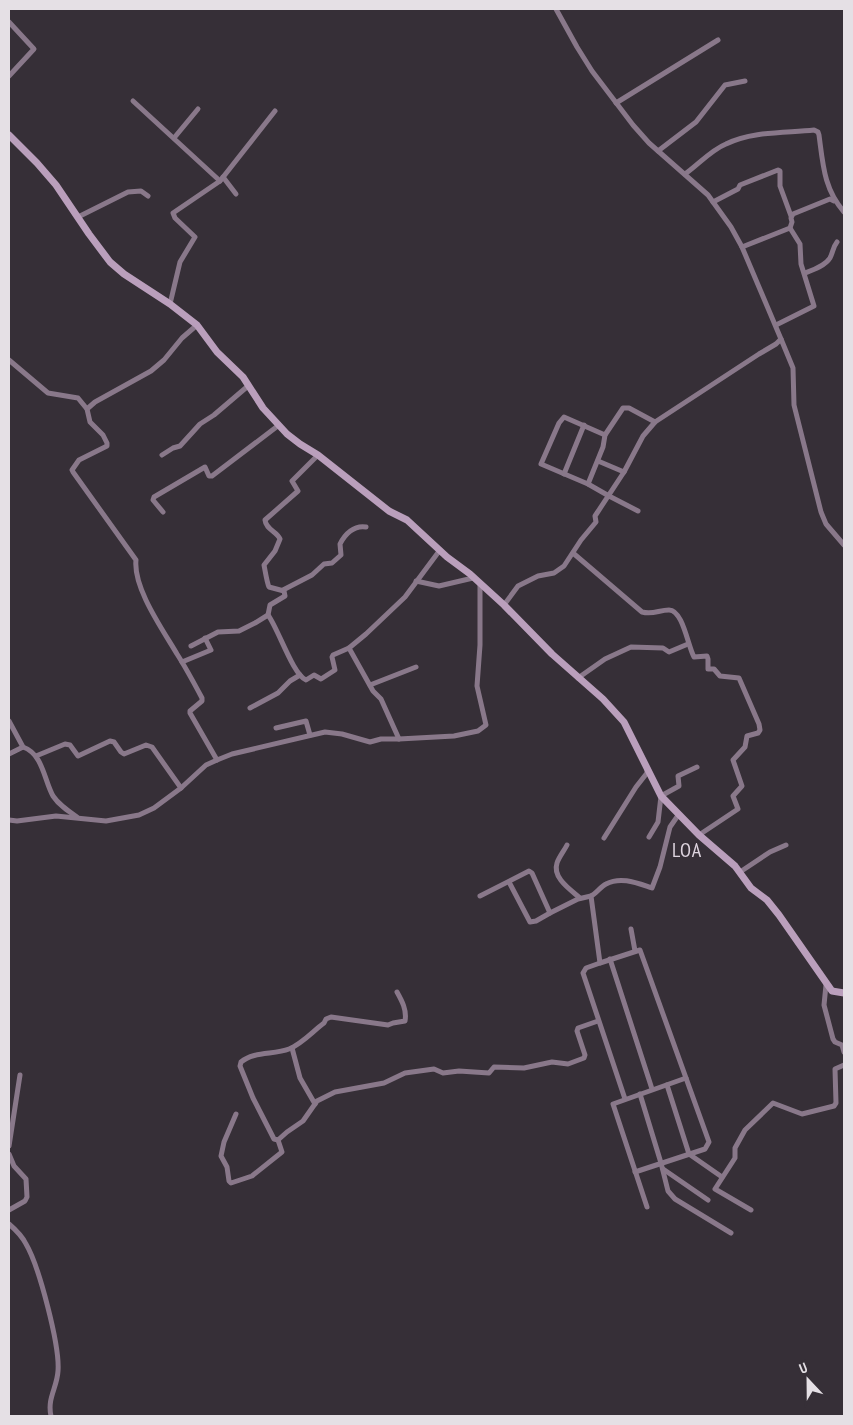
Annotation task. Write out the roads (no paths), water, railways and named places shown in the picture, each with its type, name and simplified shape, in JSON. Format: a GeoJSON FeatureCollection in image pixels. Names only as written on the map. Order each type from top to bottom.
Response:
{"type":"FeatureCollection","features":[{"type":"Feature","properties":{"kind":"street"},"geometry":{"type":"LineString","coordinates":[[556,9],[577,47],[633,126],[708,195],[731,227],[742,247],[793,368],[794,405],[821,512],[826,524],[844,545]]}},
{"type":"Feature","properties":{"kind":"street"},"geometry":{"type":"LineString","coordinates":[[9,22],[34,49],[9,76]]}},
{"type":"Feature","properties":{"kind":"street"},"geometry":{"type":"LineString","coordinates":[[616,104],[718,40]]}},
{"type":"Feature","properties":{"kind":"street"},"geometry":{"type":"LineString","coordinates":[[658,151],[696,122],[725,85],[745,81]]}},
{"type":"Feature","properties":{"kind":"street"},"geometry":{"type":"LineString","coordinates":[[133,102],[222,179],[236,194]]}},
{"type":"Feature","properties":{"kind":"street"},"geometry":{"type":"LineString","coordinates":[[174,138],[198,109]]}},
{"type":"Feature","properties":{"kind":"street"},"geometry":{"type":"LineString","coordinates":[[170,304],[180,262],[195,237],[175,218],[173,213],[222,179],[275,110]]}},
{"type":"Feature","properties":{"kind":"street"},"geometry":{"type":"LineString","coordinates":[[685,174],[721,146],[728,143],[752,136],[814,130],[819,133],[825,177],[834,201],[844,212]]}},
{"type":"Feature","properties":{"kind":"street"},"geometry":{"type":"LineString","coordinates":[[9,135],[43,169],[63,193],[97,247],[116,269],[170,304],[197,325],[217,352],[243,377],[263,408],[279,425],[300,444],[318,455],[389,511],[407,520],[480,583],[552,654],[603,699],[624,722],[661,796],[699,835],[740,872],[751,888],[767,900],[826,985],[832,991],[844,993]]}},
{"type":"Feature","properties":{"kind":"street"},"geometry":{"type":"LineString","coordinates":[[712,202],[738,188],[740,185],[779,170],[780,187],[791,216],[790,228],[742,247]]}},
{"type":"Feature","properties":{"kind":"street"},"geometry":{"type":"LineString","coordinates":[[78,217],[128,192],[142,191],[148,196]]}},
{"type":"Feature","properties":{"kind":"street"},"geometry":{"type":"LineString","coordinates":[[791,216],[830,200],[834,201]]}},
{"type":"Feature","properties":{"kind":"street"},"geometry":{"type":"LineString","coordinates":[[776,325],[814,308],[801,264],[800,244],[790,228]]}},
{"type":"Feature","properties":{"kind":"street"},"geometry":{"type":"LineString","coordinates":[[805,274],[825,263],[830,258],[837,242]]}},
{"type":"Feature","properties":{"kind":"street"},"geometry":{"type":"LineString","coordinates":[[86,409],[95,402],[151,371],[197,325]]}},
{"type":"Feature","properties":{"kind":"street"},"geometry":{"type":"LineString","coordinates":[[504,605],[518,586],[540,575],[558,571],[564,566],[596,522],[595,516],[624,472],[643,436],[655,422],[781,339]]}},
{"type":"Feature","properties":{"kind":"street"},"geometry":{"type":"LineString","coordinates":[[9,360],[48,393],[78,398],[86,409],[90,422],[103,435],[107,446],[79,460],[72,470],[136,560],[136,574],[142,590],[158,623],[202,698],[202,701],[190,713],[217,760]]}},
{"type":"Feature","properties":{"kind":"street"},"geometry":{"type":"LineString","coordinates":[[162,455],[180,446],[200,424],[214,415],[248,386]]}},
{"type":"Feature","properties":{"kind":"street"},"geometry":{"type":"LineString","coordinates":[[588,484],[598,461],[605,435],[623,408],[629,408],[655,422]]}},
{"type":"Feature","properties":{"kind":"street"},"geometry":{"type":"LineString","coordinates":[[605,435],[566,417],[562,418],[541,464],[588,484],[638,510]]}},
{"type":"Feature","properties":{"kind":"street"},"geometry":{"type":"LineString","coordinates":[[162,512],[152,499],[154,497],[205,466],[209,476],[212,476],[279,425]]}},
{"type":"Feature","properties":{"kind":"street"},"geometry":{"type":"LineString","coordinates":[[564,474],[584,425]]}},
{"type":"Feature","properties":{"kind":"street"},"geometry":{"type":"LineString","coordinates":[[318,455],[292,481],[298,491],[265,520],[265,524],[279,535],[280,539],[275,551],[264,565],[268,584],[271,587],[283,590],[312,575],[325,564],[334,562],[341,554],[340,544],[346,535],[357,528],[366,527]]}},
{"type":"Feature","properties":{"kind":"street"},"geometry":{"type":"LineString","coordinates":[[598,461],[624,472]]}},
{"type":"Feature","properties":{"kind":"street"},"geometry":{"type":"LineString","coordinates":[[283,590],[286,592],[285,596],[270,605],[268,615],[300,675],[305,680],[314,675],[321,678],[335,670],[332,658],[334,655],[348,648],[369,632],[403,599],[440,550]]}},
{"type":"Feature","properties":{"kind":"street"},"geometry":{"type":"LineString","coordinates":[[573,553],[642,612],[651,614],[670,610],[676,613],[681,619],[694,657],[707,657],[708,669],[714,669],[722,676],[739,678],[760,727],[759,732],[747,736],[745,747],[732,760],[742,786],[733,795],[738,811],[699,835]]}},
{"type":"Feature","properties":{"kind":"street"},"geometry":{"type":"LineString","coordinates":[[416,581],[439,586],[473,578]]}},
{"type":"Feature","properties":{"kind":"street"},"geometry":{"type":"LineString","coordinates":[[9,820],[18,821],[49,816],[106,821],[139,815],[154,808],[181,788],[206,765],[217,760],[232,754],[325,732],[342,734],[370,742],[381,739],[454,736],[478,731],[486,725],[476,686],[480,645],[480,583]]}},
{"type":"Feature","properties":{"kind":"street"},"geometry":{"type":"LineString","coordinates":[[191,646],[218,632],[239,631],[268,615]]}},
{"type":"Feature","properties":{"kind":"street"},"geometry":{"type":"LineString","coordinates":[[182,662],[211,650],[205,638]]}},
{"type":"Feature","properties":{"kind":"street"},"geometry":{"type":"LineString","coordinates":[[578,678],[605,659],[625,649],[637,646],[663,648],[669,652],[688,644]]}},
{"type":"Feature","properties":{"kind":"street"},"geometry":{"type":"LineString","coordinates":[[348,648],[373,691],[381,699],[399,739]]}},
{"type":"Feature","properties":{"kind":"street"},"geometry":{"type":"LineString","coordinates":[[370,685],[416,667]]}},
{"type":"Feature","properties":{"kind":"street"},"geometry":{"type":"LineString","coordinates":[[250,708],[279,692],[290,681],[300,675]]}},
{"type":"Feature","properties":{"kind":"street"},"geometry":{"type":"LineString","coordinates":[[9,721],[23,747],[36,756],[52,794],[64,808],[78,818]]}},
{"type":"Feature","properties":{"kind":"street"},"geometry":{"type":"LineString","coordinates":[[276,728],[306,721],[310,735]]}},
{"type":"Feature","properties":{"kind":"street"},"geometry":{"type":"LineString","coordinates":[[9,735],[14,732]]}},
{"type":"Feature","properties":{"kind":"street"},"geometry":{"type":"LineString","coordinates":[[36,756],[65,744],[70,745],[78,756],[110,741],[114,742],[124,754],[146,745],[152,747],[181,788]]}},
{"type":"Feature","properties":{"kind":"street"},"geometry":{"type":"LineString","coordinates":[[9,754],[23,747]]}},
{"type":"Feature","properties":{"kind":"street"},"geometry":{"type":"LineString","coordinates":[[661,796],[679,786],[678,776],[697,767]]}},
{"type":"Feature","properties":{"kind":"street"},"geometry":{"type":"LineString","coordinates":[[604,838],[647,771]]}},
{"type":"Feature","properties":{"kind":"street"},"geometry":{"type":"LineString","coordinates":[[649,837],[658,822],[661,796]]}},
{"type":"Feature","properties":{"kind":"street"},"geometry":{"type":"LineString","coordinates":[[509,882],[530,922],[536,921],[580,898],[591,896],[606,884],[615,880],[624,880],[652,888],[660,867],[670,827],[679,814]]}},
{"type":"Feature","properties":{"kind":"street"},"geometry":{"type":"LineString","coordinates":[[567,845],[556,865],[558,876],[580,898]]}},
{"type":"Feature","properties":{"kind":"street"},"geometry":{"type":"LineString","coordinates":[[740,872],[770,852],[786,845]]}},
{"type":"Feature","properties":{"kind":"street"},"geometry":{"type":"LineString","coordinates":[[480,896],[527,872],[531,872],[550,913]]}},
{"type":"Feature","properties":{"kind":"street"},"geometry":{"type":"LineString","coordinates":[[591,896],[600,963]]}},
{"type":"Feature","properties":{"kind":"street"},"geometry":{"type":"LineString","coordinates":[[632,929],[635,951]]}},
{"type":"Feature","properties":{"kind":"street"},"geometry":{"type":"LineString","coordinates":[[625,1099],[583,971],[586,968],[610,959],[640,950],[709,1142],[705,1149],[635,1172]]}},
{"type":"Feature","properties":{"kind":"street"},"geometry":{"type":"LineString","coordinates":[[610,959],[652,1089]]}},
{"type":"Feature","properties":{"kind":"street"},"geometry":{"type":"LineString","coordinates":[[826,985],[824,1007],[833,1039],[842,1045],[844,1052]]}},
{"type":"Feature","properties":{"kind":"street"},"geometry":{"type":"LineString","coordinates":[[236,1114],[224,1142],[221,1156],[227,1167],[229,1182],[232,1183],[252,1176],[282,1150],[254,1101],[240,1064],[249,1056],[292,1048],[324,1023],[327,1018],[388,1025],[393,1022],[405,1021],[404,1003],[396,992]]}},
{"type":"Feature","properties":{"kind":"street"},"geometry":{"type":"LineString","coordinates":[[278,1140],[302,1121],[319,1100],[335,1092],[384,1083],[404,1073],[434,1069],[443,1072],[459,1071],[489,1074],[494,1067],[524,1068],[554,1062],[568,1064],[583,1058],[584,1052],[577,1030],[579,1027],[598,1021]]}},
{"type":"Feature","properties":{"kind":"street"},"geometry":{"type":"LineString","coordinates":[[292,1048],[300,1078],[315,1104]]}},
{"type":"Feature","properties":{"kind":"street"},"geometry":{"type":"LineString","coordinates":[[751,1210],[715,1189],[735,1158],[735,1148],[745,1130],[770,1105],[774,1104],[802,1114],[834,1106],[836,1103],[835,1069],[844,1065]]}},
{"type":"Feature","properties":{"kind":"street"},"geometry":{"type":"LineString","coordinates":[[9,1146],[20,1075]]}},
{"type":"Feature","properties":{"kind":"street"},"geometry":{"type":"LineString","coordinates":[[647,1207],[613,1104],[686,1078]]}},
{"type":"Feature","properties":{"kind":"street"},"geometry":{"type":"LineString","coordinates":[[666,1084],[688,1154],[722,1176]]}},
{"type":"Feature","properties":{"kind":"street"},"geometry":{"type":"LineString","coordinates":[[640,1094],[668,1191],[675,1200],[731,1233]]}},
{"type":"Feature","properties":{"kind":"street"},"geometry":{"type":"LineString","coordinates":[[9,1154],[14,1166],[26,1179],[27,1197],[23,1202],[9,1210]]}},
{"type":"Feature","properties":{"kind":"street"},"geometry":{"type":"LineString","coordinates":[[663,1169],[708,1200]]}},
{"type":"Feature","properties":{"kind":"street"},"geometry":{"type":"LineString","coordinates":[[9,1224],[28,1246],[56,1342],[58,1373],[49,1402],[51,1416]]}},
{"type":"Feature","properties":{"kind":"district","name":"LOA"},"geometry":{"type":"Point","coordinates":[687,850]}}]}
